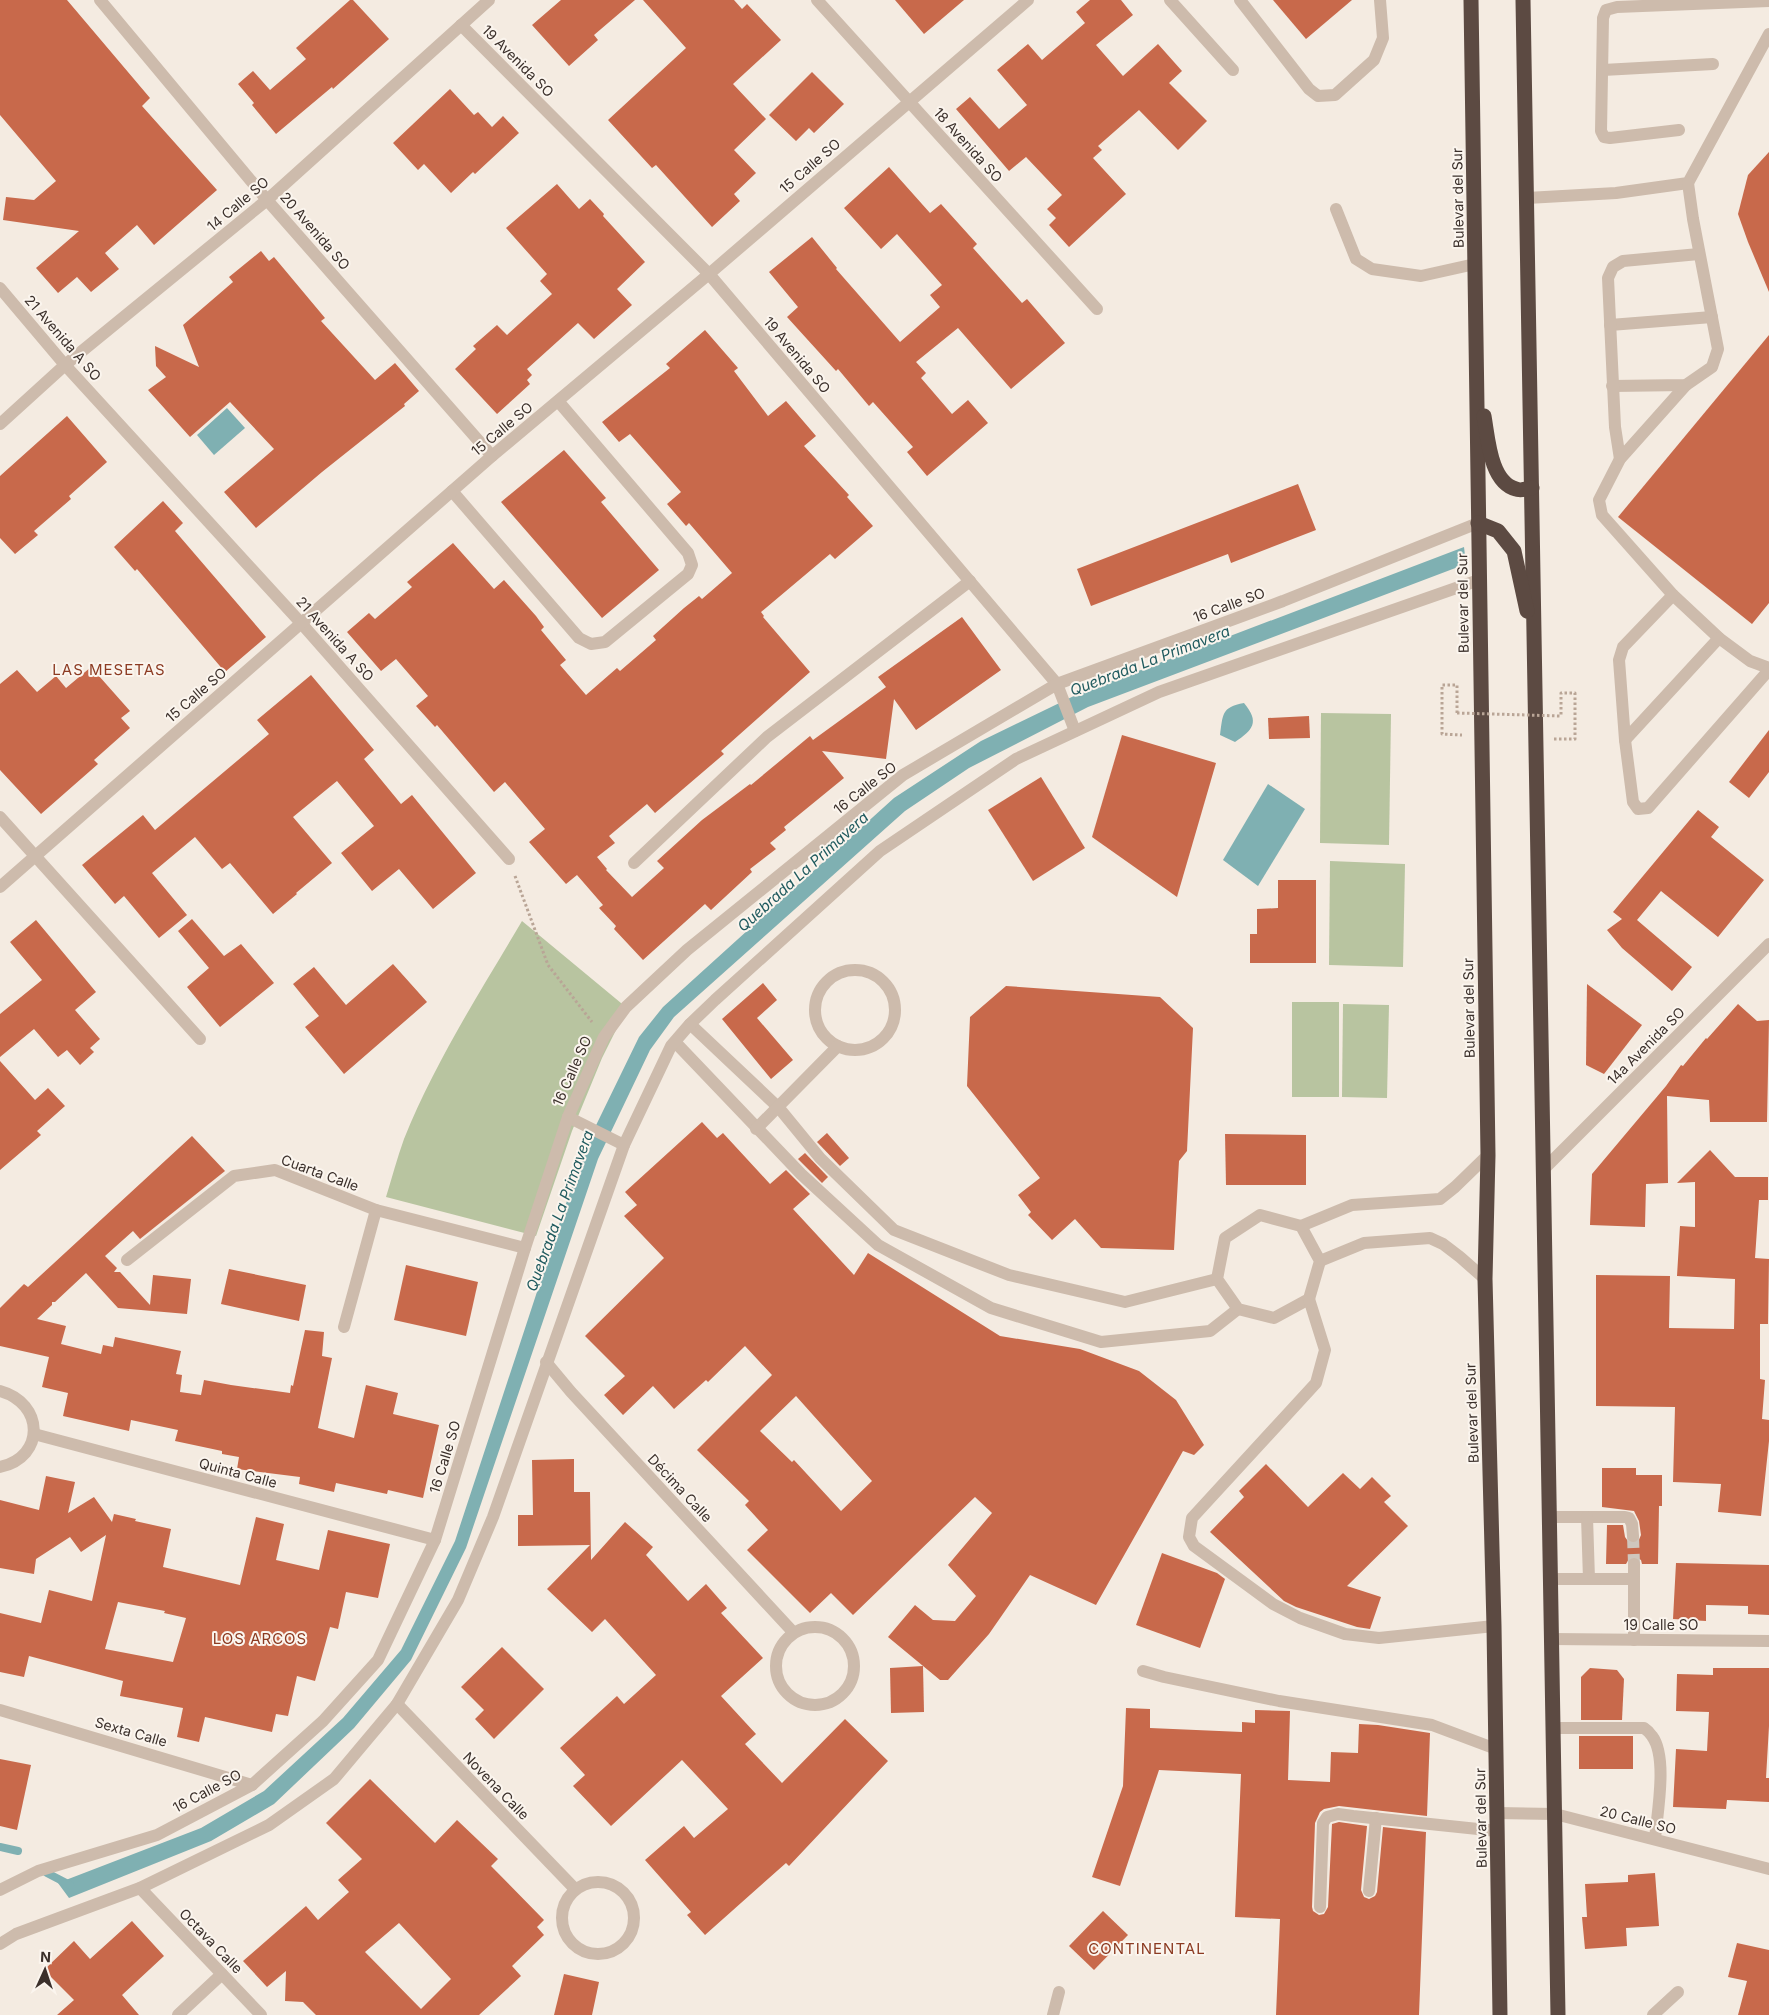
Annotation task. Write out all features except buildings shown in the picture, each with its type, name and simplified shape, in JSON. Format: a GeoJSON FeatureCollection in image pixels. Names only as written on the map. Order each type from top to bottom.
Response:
{"type":"FeatureCollection","features":[{"type":"Feature","properties":{"kind":"highway","name":"Bulevar del Sur"},"geometry":{"type":"LineString","coordinates":[[1472,0],[1488,1155],[1485,1279],[1494,1626],[1500,2015]]}},
{"type":"Feature","properties":{"kind":"highway"},"geometry":{"type":"LineString","coordinates":[[1523,0],[1558,2015]]}},
{"type":"Feature","properties":{"kind":"highway"},"geometry":{"type":"LineString","coordinates":[[1476,375],[1492,460],[1502,480],[1516,490],[1532,488]]}},
{"type":"Feature","properties":{"kind":"highway"},"geometry":{"type":"LineString","coordinates":[[1478,523],[1498,530],[1514,551],[1534,641]]}},
{"type":"Feature","properties":{"kind":"street","name":"20 Avenida SO"},"geometry":{"type":"LineString","coordinates":[[100,0],[268,200],[492,456]]}},
{"type":"Feature","properties":{"kind":"street","name":"14 Calle SO"},"geometry":{"type":"LineString","coordinates":[[0,424],[65,365],[268,200],[489,0]]}},
{"type":"Feature","properties":{"kind":"street","name":"18 Avenida SO"},"geometry":{"type":"LineString","coordinates":[[817,0],[1097,309]]}},
{"type":"Feature","properties":{"kind":"street","name":"15 Calle SO"},"geometry":{"type":"LineString","coordinates":[[0,887],[492,456],[709,274],[1028,0]]}},
{"type":"Feature","properties":{"kind":"street"},"geometry":{"type":"LineString","coordinates":[[1170,0],[1232,70]]}},
{"type":"Feature","properties":{"kind":"street"},"geometry":{"type":"LineString","coordinates":[[1240,0],[1309,89],[1318,96],[1335,95],[1374,60],[1383,38],[1380,0]]}},
{"type":"Feature","properties":{"kind":"street"},"geometry":{"type":"LineString","coordinates":[[1679,130],[1610,138],[1604,137],[1602,131],[1604,18],[1606,10],[1617,7],[1670,3],[1769,1]]}},
{"type":"Feature","properties":{"kind":"street","name":"19 Avenida SO"},"geometry":{"type":"LineString","coordinates":[[461,25],[709,274],[1058,686],[1074,729]]}},
{"type":"Feature","properties":{"kind":"street"},"geometry":{"type":"LineString","coordinates":[[1673,595],[1624,647],[1618,660],[1633,802],[1638,810],[1648,808],[1769,669],[1750,661],[1719,638],[1673,595],[1602,515],[1599,500],[1620,459],[1686,385],[1712,367],[1718,349],[1688,183],[1769,34]]}},
{"type":"Feature","properties":{"kind":"street"},"geometry":{"type":"LineString","coordinates":[[1603,70],[1712,64]]}},
{"type":"Feature","properties":{"kind":"street"},"geometry":{"type":"LineString","coordinates":[[1527,198],[1616,193],[1688,183]]}},
{"type":"Feature","properties":{"kind":"street"},"geometry":{"type":"LineString","coordinates":[[1336,210],[1356,259],[1372,269],[1421,276],[1475,264]]}},
{"type":"Feature","properties":{"kind":"street"},"geometry":{"type":"LineString","coordinates":[[1620,459],[1612,386],[1608,278],[1613,267],[1622,261],[1700,254]]}},
{"type":"Feature","properties":{"kind":"street","name":"21 Avenida A SO"},"geometry":{"type":"LineString","coordinates":[[0,288],[65,365],[301,623],[509,859]]}},
{"type":"Feature","properties":{"kind":"street"},"geometry":{"type":"LineString","coordinates":[[1610,326],[1712,318]]}},
{"type":"Feature","properties":{"kind":"street"},"geometry":{"type":"LineString","coordinates":[[1612,386],[1686,385]]}},
{"type":"Feature","properties":{"kind":"street"},"geometry":{"type":"LineString","coordinates":[[452,491],[579,638],[591,644],[606,642],[688,574],[692,565],[688,553],[558,401]]}},
{"type":"Feature","properties":{"kind":"street","name":"16 Calle SO"},"geometry":{"type":"LineString","coordinates":[[0,1890],[38,1870],[157,1836],[252,1785],[323,1721],[378,1660],[435,1540],[526,1248],[604,1037],[626,1007],[687,950],[903,775],[1058,686],[1283,601],[1478,523]]}},
{"type":"Feature","properties":{"kind":"street"},"geometry":{"type":"LineString","coordinates":[[0,1944],[16,1934],[140,1888],[269,1825],[334,1779],[397,1704],[458,1600],[493,1517],[619,1143],[671,1046],[690,1024],[880,851],[1016,759],[1074,729],[1159,692],[1479,580]]}},
{"type":"Feature","properties":{"kind":"street"},"geometry":{"type":"LineString","coordinates":[[634,863],[767,737],[970,581]]}},
{"type":"Feature","properties":{"kind":"street"},"geometry":{"type":"LineString","coordinates":[[1625,740],[1719,638]]}},
{"type":"Feature","properties":{"kind":"street"},"geometry":{"type":"LineString","coordinates":[[0,816],[200,1039]]}},
{"type":"Feature","properties":{"kind":"street","name":"14a Avenida SO"},"geometry":{"type":"LineString","coordinates":[[1544,1169],[1769,944]]}},
{"type":"Feature","properties":{"kind":"street"},"geometry":{"type":"LineString","coordinates":[[848,971],[861,971],[873,974],[883,981],[891,991],[895,1003],[896,1016],[892,1028],[885,1038],[875,1046],[863,1050],[850,1050],[838,1046],[828,1040],[820,1030],[815,1018],[815,1005],[819,993],[826,983],[836,975],[848,971]]}},
{"type":"Feature","properties":{"kind":"street"},"geometry":{"type":"LineString","coordinates":[[690,1024],[779,1108],[820,1158],[894,1230],[1009,1275],[1125,1302],[1218,1278]]}},
{"type":"Feature","properties":{"kind":"street"},"geometry":{"type":"LineString","coordinates":[[675,1042],[800,1174],[878,1244],[991,1308],[1102,1342],[1210,1331],[1238,1309]]}},
{"type":"Feature","properties":{"kind":"street"},"geometry":{"type":"LineString","coordinates":[[756,1129],[779,1108],[838,1046]]}},
{"type":"Feature","properties":{"kind":"street"},"geometry":{"type":"LineString","coordinates":[[573,1120],[619,1143]]}},
{"type":"Feature","properties":{"kind":"street"},"geometry":{"type":"LineString","coordinates":[[1309,1299],[1274,1318],[1238,1309],[1218,1278],[1225,1238],[1260,1215],[1301,1226],[1352,1205],[1440,1199],[1456,1187],[1488,1155]]}},
{"type":"Feature","properties":{"kind":"street","name":"Cuarta Calle"},"geometry":{"type":"LineString","coordinates":[[127,1260],[234,1176],[276,1170],[376,1210],[526,1248]]}},
{"type":"Feature","properties":{"kind":"street"},"geometry":{"type":"LineString","coordinates":[[344,1327],[376,1210]]}},
{"type":"Feature","properties":{"kind":"street"},"geometry":{"type":"LineString","coordinates":[[1301,1226],[1320,1261],[1309,1299],[1325,1350],[1316,1383],[1192,1518],[1189,1536],[1194,1546],[1273,1604],[1300,1618],[1344,1634],[1379,1638],[1494,1626]]}},
{"type":"Feature","properties":{"kind":"street"},"geometry":{"type":"LineString","coordinates":[[878,1244],[894,1230]]}},
{"type":"Feature","properties":{"kind":"street"},"geometry":{"type":"LineString","coordinates":[[1320,1261],[1364,1243],[1430,1238],[1448,1248],[1485,1279]]}},
{"type":"Feature","properties":{"kind":"street","name":"Décima Calle"},"geometry":{"type":"LineString","coordinates":[[546,1362],[571,1392],[793,1632]]}},
{"type":"Feature","properties":{"kind":"street"},"geometry":{"type":"LineString","coordinates":[[0,1391],[12,1394],[23,1402],[31,1413],[34,1434],[30,1447],[22,1458],[10,1465],[0,1467]]}},
{"type":"Feature","properties":{"kind":"street","name":"Quinta Calle"},"geometry":{"type":"LineString","coordinates":[[34,1434],[435,1540]]}},
{"type":"Feature","properties":{"kind":"street"},"geometry":{"type":"LineString","coordinates":[[1550,1517],[1629,1518],[1632,1524],[1633,1536]]}},
{"type":"Feature","properties":{"kind":"street"},"geometry":{"type":"LineString","coordinates":[[1587,1517],[1589,1579]]}},
{"type":"Feature","properties":{"kind":"street"},"geometry":{"type":"LineString","coordinates":[[1634,1564],[1634,1640]]}},
{"type":"Feature","properties":{"kind":"street"},"geometry":{"type":"LineString","coordinates":[[1551,1579],[1634,1579]]}},
{"type":"Feature","properties":{"kind":"street"},"geometry":{"type":"LineString","coordinates":[[820,1626],[833,1631],[844,1639],[851,1651],[854,1671],[850,1684],[842,1695],[830,1702],[817,1706],[792,1699],[783,1689],[776,1677],[775,1663],[778,1650],[793,1632],[806,1627],[820,1626]]}},
{"type":"Feature","properties":{"kind":"street","name":"19 Calle SO"},"geometry":{"type":"LineString","coordinates":[[1552,1639],[1769,1641]]}},
{"type":"Feature","properties":{"kind":"street"},"geometry":{"type":"LineString","coordinates":[[1143,1670],[1164,1677],[1279,1701],[1432,1724],[1496,1749]]}},
{"type":"Feature","properties":{"kind":"street","name":"Novena Calle"},"geometry":{"type":"LineString","coordinates":[[397,1704],[575,1889]]}},
{"type":"Feature","properties":{"kind":"street","name":"Sexta Calle"},"geometry":{"type":"LineString","coordinates":[[0,1710],[252,1785]]}},
{"type":"Feature","properties":{"kind":"street"},"geometry":{"type":"LineString","coordinates":[[1553,1728],[1644,1728],[1653,1736],[1658,1748],[1660,1762],[1655,1840]]}},
{"type":"Feature","properties":{"kind":"street","name":"20 Calle SO"},"geometry":{"type":"LineString","coordinates":[[1497,1813],[1554,1814],[1769,1869]]}},
{"type":"Feature","properties":{"kind":"street"},"geometry":{"type":"LineString","coordinates":[[1320,1906],[1323,1823],[1328,1817],[1338,1814],[1498,1831]]}},
{"type":"Feature","properties":{"kind":"street"},"geometry":{"type":"LineString","coordinates":[[1369,1891],[1376,1818]]}},
{"type":"Feature","properties":{"kind":"street"},"geometry":{"type":"LineString","coordinates":[[599,1882],[611,1884],[626,1896],[634,1913],[634,1924],[629,1936],[621,1946],[610,1952],[600,1954],[587,1953],[576,1947],[567,1938],[562,1926],[561,1914],[565,1902],[575,1889],[586,1883],[599,1882]]}},
{"type":"Feature","properties":{"kind":"street","name":"Octava Calle"},"geometry":{"type":"LineString","coordinates":[[140,1888],[261,2015]]}},
{"type":"Feature","properties":{"kind":"street"},"geometry":{"type":"LineString","coordinates":[[178,2015],[222,1974]]}},
{"type":"Feature","properties":{"kind":"street"},"geometry":{"type":"LineString","coordinates":[[1053,2015],[1059,1992]]}},
{"type":"Feature","properties":{"kind":"street"},"geometry":{"type":"LineString","coordinates":[[1653,2015],[1678,1992]]}},
{"type":"Feature","properties":{"kind":"path"},"geometry":{"type":"LineString","coordinates":[[1442,734],[1442,686],[1457,686],[1457,713],[1561,716],[1562,692],[1575,693],[1575,739]]}},
{"type":"Feature","properties":{"kind":"path"},"geometry":{"type":"LineString","coordinates":[[509,859],[548,965],[604,1037]]}},
{"type":"Feature","properties":{"kind":"green space"},"geometry":{"type":"Polygon","coordinates":[[[1321,713],[1391,714],[1389,845],[1320,843],[1321,713]]]}},
{"type":"Feature","properties":{"kind":"green space"},"geometry":{"type":"Polygon","coordinates":[[[1330,861],[1405,864],[1403,967],[1329,965],[1330,861]]]}},
{"type":"Feature","properties":{"kind":"green space"},"geometry":{"type":"Polygon","coordinates":[[[522,921],[627,1008],[602,1058],[572,1131],[536,1236],[386,1197],[404,1139],[416,1110],[459,1028],[522,921]]]}},
{"type":"Feature","properties":{"kind":"green space"},"geometry":{"type":"Polygon","coordinates":[[[1292,1002],[1339,1002],[1339,1097],[1292,1097],[1292,1002]]]}},
{"type":"Feature","properties":{"kind":"green space"},"geometry":{"type":"Polygon","coordinates":[[[1343,1004],[1389,1005],[1387,1098],[1342,1097],[1343,1004]]]}},
{"type":"Feature","properties":{"kind":"water"},"geometry":{"type":"Polygon","coordinates":[[[227,408],[245,428],[214,455],[197,435],[227,408]]]}},
{"type":"Feature","properties":{"kind":"water"},"geometry":{"type":"Polygon","coordinates":[[[1464,547],[1466,564],[1088,707],[969,768],[905,811],[674,1017],[650,1050],[598,1159],[466,1548],[411,1660],[354,1728],[274,1804],[211,1841],[69,1898],[58,1883],[201,1828],[264,1791],[343,1718],[401,1650],[455,1541],[583,1152],[639,1037],[663,1007],[894,798],[981,741],[1078,694],[1464,547]]]}},
{"type":"Feature","properties":{"kind":"water"},"geometry":{"type":"Polygon","coordinates":[[[1244,703],[1252,715],[1253,721],[1246,734],[1235,742],[1220,735],[1223,717],[1224,713],[1231,707],[1244,703]]]}},
{"type":"Feature","properties":{"kind":"water"},"geometry":{"type":"Polygon","coordinates":[[[1268,784],[1305,809],[1258,886],[1223,860],[1268,784]]]}},
{"type":"Feature","properties":{"kind":"waterway","name":"Quebrada La Primavera"},"geometry":{"type":"LineString","coordinates":[[0,1847],[18,1851]]}},
{"type":"Feature","properties":{"kind":"waterway","name":"Quebrada La Primavera"},"geometry":{"type":"LineString","coordinates":[[47,1873],[70,1885]]}},
{"type":"Feature","properties":{"kind":"tunnel"},"geometry":{"type":"LineString","coordinates":[[1633,1536],[1634,1564]]}},
{"type":"Feature","properties":{"kind":"district","name":"LAS MESETAS"},"geometry":{"type":"Point","coordinates":[109,670]}},
{"type":"Feature","properties":{"kind":"district","name":"LOS ARCOS"},"geometry":{"type":"Point","coordinates":[260,1639]}},
{"type":"Feature","properties":{"kind":"district","name":"CONTINENTAL"},"geometry":{"type":"Point","coordinates":[1147,1949]}}]}
